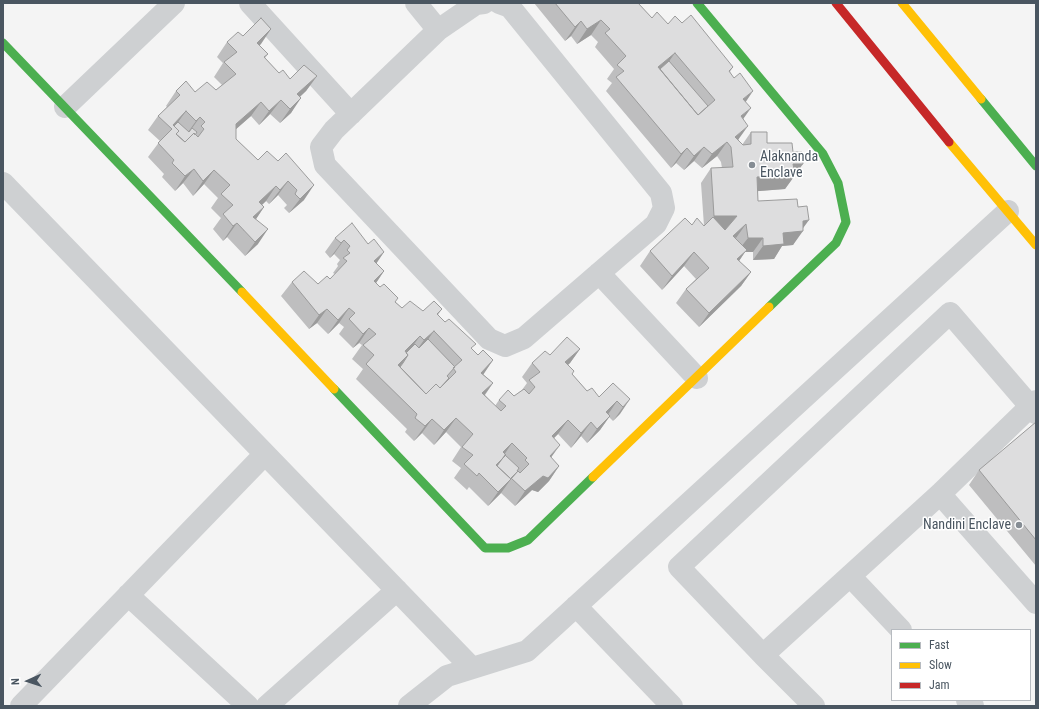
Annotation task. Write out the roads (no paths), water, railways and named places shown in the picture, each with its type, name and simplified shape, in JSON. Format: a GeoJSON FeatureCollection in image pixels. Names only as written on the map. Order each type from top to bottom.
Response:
{"type":"FeatureCollection","features":[{"type":"Feature","properties":{"kind":"street"},"geometry":{"type":"LineString","coordinates":[[65,107],[174,3]]}},
{"type":"Feature","properties":{"kind":"street"},"geometry":{"type":"LineString","coordinates":[[250,3],[351,114]]}},
{"type":"Feature","properties":{"kind":"street"},"geometry":{"type":"LineString","coordinates":[[416,3],[438,30]]}},
{"type":"Feature","properties":{"kind":"street"},"geometry":{"type":"LineString","coordinates":[[484,3],[476,4],[438,30],[334,130],[321,147],[325,165],[489,339],[505,346],[524,338],[656,224],[664,208],[661,193],[510,7],[499,3]]}},
{"type":"Feature","properties":{"kind":"street"},"geometry":{"type":"LineString","coordinates":[[3,43],[485,548],[508,548],[528,540],[697,378],[836,243],[846,222],[838,183],[823,154],[697,3]]}},
{"type":"Feature","properties":{"kind":"street"},"geometry":{"type":"LineString","coordinates":[[836,3],[1036,245]]}},
{"type":"Feature","properties":{"kind":"street"},"geometry":{"type":"LineString","coordinates":[[902,3],[1036,166]]}},
{"type":"Feature","properties":{"kind":"street"},"geometry":{"type":"LineString","coordinates":[[3,183],[472,668]]}},
{"type":"Feature","properties":{"kind":"street"},"geometry":{"type":"LineString","coordinates":[[410,706],[447,676],[527,651],[1008,211]]}},
{"type":"Feature","properties":{"kind":"street"},"geometry":{"type":"LineString","coordinates":[[599,273],[697,378]]}},
{"type":"Feature","properties":{"kind":"street"},"geometry":{"type":"LineString","coordinates":[[763,655],[1034,407],[950,313],[679,566],[763,655],[814,706]]}},
{"type":"Feature","properties":{"kind":"street"},"geometry":{"type":"LineString","coordinates":[[21,706],[265,454]]}},
{"type":"Feature","properties":{"kind":"street"},"geometry":{"type":"LineString","coordinates":[[940,494],[1036,603]]}},
{"type":"Feature","properties":{"kind":"street"},"geometry":{"type":"LineString","coordinates":[[850,576],[900,629]]}},
{"type":"Feature","properties":{"kind":"street"},"geometry":{"type":"LineString","coordinates":[[267,706],[396,590]]}},
{"type":"Feature","properties":{"kind":"street"},"geometry":{"type":"LineString","coordinates":[[128,595],[248,706]]}},
{"type":"Feature","properties":{"kind":"street"},"geometry":{"type":"LineString","coordinates":[[576,606],[672,706]]}},
{"type":"Feature","properties":{"kind":"place","name":"Alaknanda Enclave"},"geometry":{"type":"Point","coordinates":[752,165]}},
{"type":"Feature","properties":{"kind":"place","name":"Nandini Enclave"},"geometry":{"type":"Point","coordinates":[1019,525]}}]}
